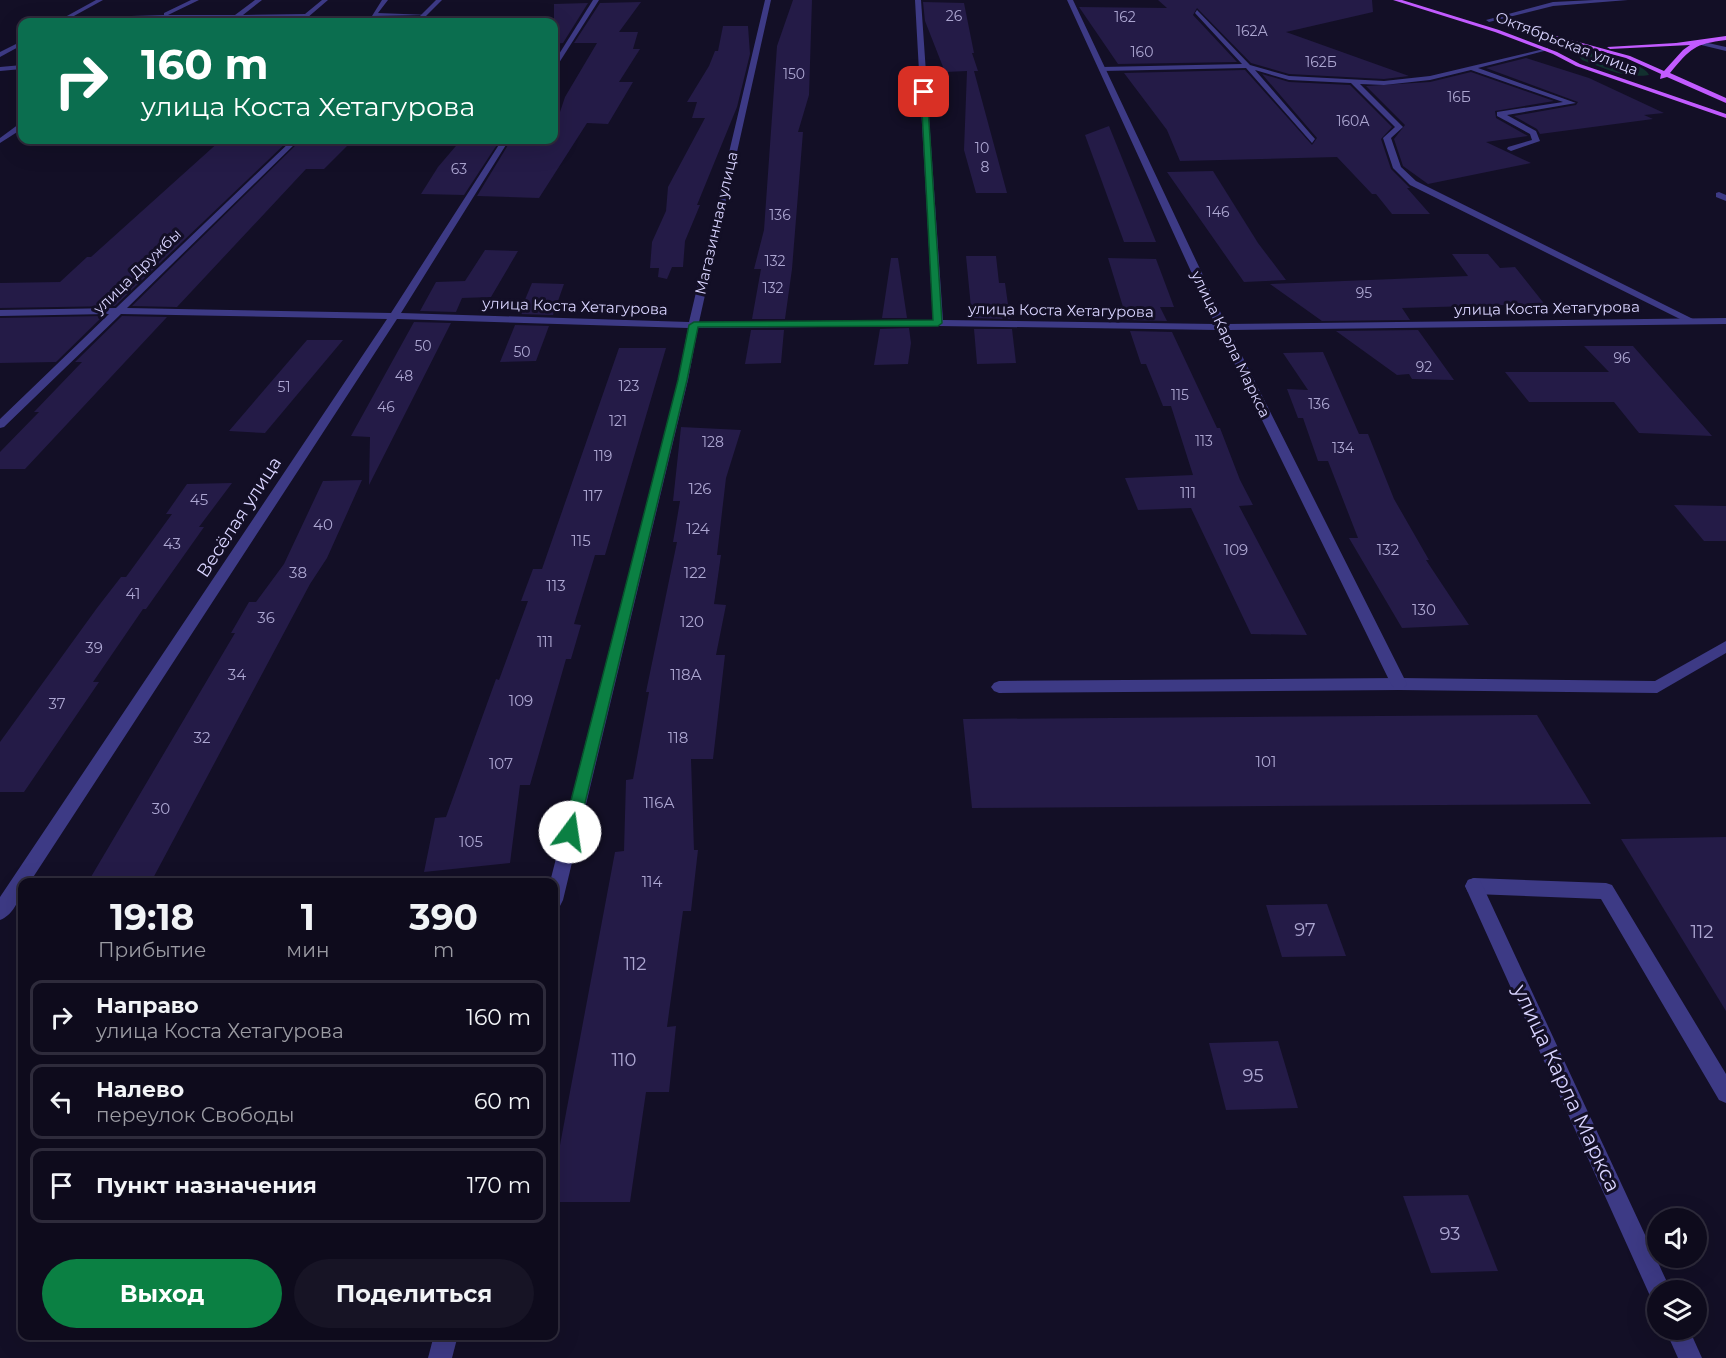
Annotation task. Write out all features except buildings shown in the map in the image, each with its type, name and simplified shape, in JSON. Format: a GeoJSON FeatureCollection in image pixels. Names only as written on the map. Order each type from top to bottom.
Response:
{"type":"FeatureCollection","features":[{"type":"Feature","properties":{"kind":"main road","name":"Октябрьская улица"},"geometry":{"type":"LineString","coordinates":[[1396,0],[1497,31],[1556,53],[1568,62],[1726,116]]}},
{"type":"Feature","properties":{"kind":"main road","name":"Октябрьская улица"},"geometry":{"type":"LineString","coordinates":[[1420,0],[1637,61],[1726,101]]}},
{"type":"Feature","properties":{"kind":"main road"},"geometry":{"type":"LineString","coordinates":[[1556,53],[1570,48],[1699,43],[1726,38]]}},
{"type":"Feature","properties":{"kind":"main road"},"geometry":{"type":"LineString","coordinates":[[1624,80],[1652,80],[1665,76],[1663,73],[1685,51],[1699,43]]}},
{"type":"Feature","properties":{"kind":"street"},"geometry":{"type":"LineString","coordinates":[[69,18],[100,0]]}},
{"type":"Feature","properties":{"kind":"street"},"geometry":{"type":"LineString","coordinates":[[160,17],[196,0]]}},
{"type":"Feature","properties":{"kind":"street"},"geometry":{"type":"LineString","coordinates":[[237,16],[259,0]]}},
{"type":"Feature","properties":{"kind":"street"},"geometry":{"type":"LineString","coordinates":[[69,18],[307,16],[325,0]]}},
{"type":"Feature","properties":{"kind":"street"},"geometry":{"type":"LineString","coordinates":[[385,0],[374,15],[426,15]]}},
{"type":"Feature","properties":{"kind":"street"},"geometry":{"type":"LineString","coordinates":[[422,18],[439,0]]}},
{"type":"Feature","properties":{"kind":"street"},"geometry":{"type":"LineString","coordinates":[[558,60],[596,0]]}},
{"type":"Feature","properties":{"kind":"street","name":"Магазинная улица"},"geometry":{"type":"LineString","coordinates":[[558,884],[682,380],[768,0]]}},
{"type":"Feature","properties":{"kind":"street"},"geometry":{"type":"LineString","coordinates":[[918,0],[938,323]]}},
{"type":"Feature","properties":{"kind":"street","name":"улица Карла Маркса"},"geometry":{"type":"LineString","coordinates":[[1070,0],[1222,327],[1399,684]]}},
{"type":"Feature","properties":{"kind":"street"},"geometry":{"type":"LineString","coordinates":[[1540,0],[1565,4]]}},
{"type":"Feature","properties":{"kind":"street"},"geometry":{"type":"LineString","coordinates":[[1489,20],[1553,4],[1625,0]]}},
{"type":"Feature","properties":{"kind":"street"},"geometry":{"type":"LineString","coordinates":[[1197,12],[1282,103],[1312,141]]}},
{"type":"Feature","properties":{"kind":"street"},"geometry":{"type":"LineString","coordinates":[[1699,43],[1726,49]]}},
{"type":"Feature","properties":{"kind":"street"},"geometry":{"type":"LineString","coordinates":[[0,55],[18,45]]}},
{"type":"Feature","properties":{"kind":"street"},"geometry":{"type":"LineString","coordinates":[[1102,69],[1247,66],[1289,78],[1384,83],[1430,78],[1546,49]]}},
{"type":"Feature","properties":{"kind":"street"},"geometry":{"type":"LineString","coordinates":[[0,69],[18,67]]}},
{"type":"Feature","properties":{"kind":"street"},"geometry":{"type":"LineString","coordinates":[[1472,68],[1572,103],[1500,114],[1533,133],[1536,141],[1511,149]]}},
{"type":"Feature","properties":{"kind":"street"},"geometry":{"type":"LineString","coordinates":[[1354,82],[1399,127],[1387,138],[1397,168],[1413,183],[1692,321]]}},
{"type":"Feature","properties":{"kind":"street"},"geometry":{"type":"LineString","coordinates":[[0,141],[18,129]]}},
{"type":"Feature","properties":{"kind":"street","name":"улица Дружбы"},"geometry":{"type":"LineString","coordinates":[[0,424],[292,144]]}},
{"type":"Feature","properties":{"kind":"street","name":"Весёлая улица"},"geometry":{"type":"LineString","coordinates":[[22,878],[394,316],[503,144]]}},
{"type":"Feature","properties":{"kind":"street","name":"улица Коста Хетагурова"},"geometry":{"type":"LineString","coordinates":[[0,313],[117,311],[694,325],[938,323],[1222,327],[1726,321]]}},
{"type":"Feature","properties":{"kind":"street"},"geometry":{"type":"LineString","coordinates":[[999,687],[1399,684],[1658,687],[1726,646]]}},
{"type":"Feature","properties":{"kind":"street","name":"Весёлая улица"},"geometry":{"type":"LineString","coordinates":[[0,912],[18,885]]}},
{"type":"Feature","properties":{"kind":"street","name":"улица Карла Маркса"},"geometry":{"type":"LineString","coordinates":[[1654,1280],[1474,886],[1606,891],[1726,1093]]}},
{"type":"Feature","properties":{"kind":"street"},"geometry":{"type":"LineString","coordinates":[[440,1358],[445,1340]]}},
{"type":"Feature","properties":{"kind":"street"},"geometry":{"type":"LineString","coordinates":[[1682,1340],[1690,1358]]}},
{"type":"Feature","properties":{"kind":"green space"},"geometry":{"type":"Polygon","coordinates":[[[1588,53],[1632,63],[1649,75],[1615,72],[1582,60],[1579,56],[1588,53]]]}},
{"type":"Feature","properties":{"kind":"route"},"geometry":{"type":"LineString","coordinates":[[570,832],[694,325],[938,323],[924,92]]}}]}
